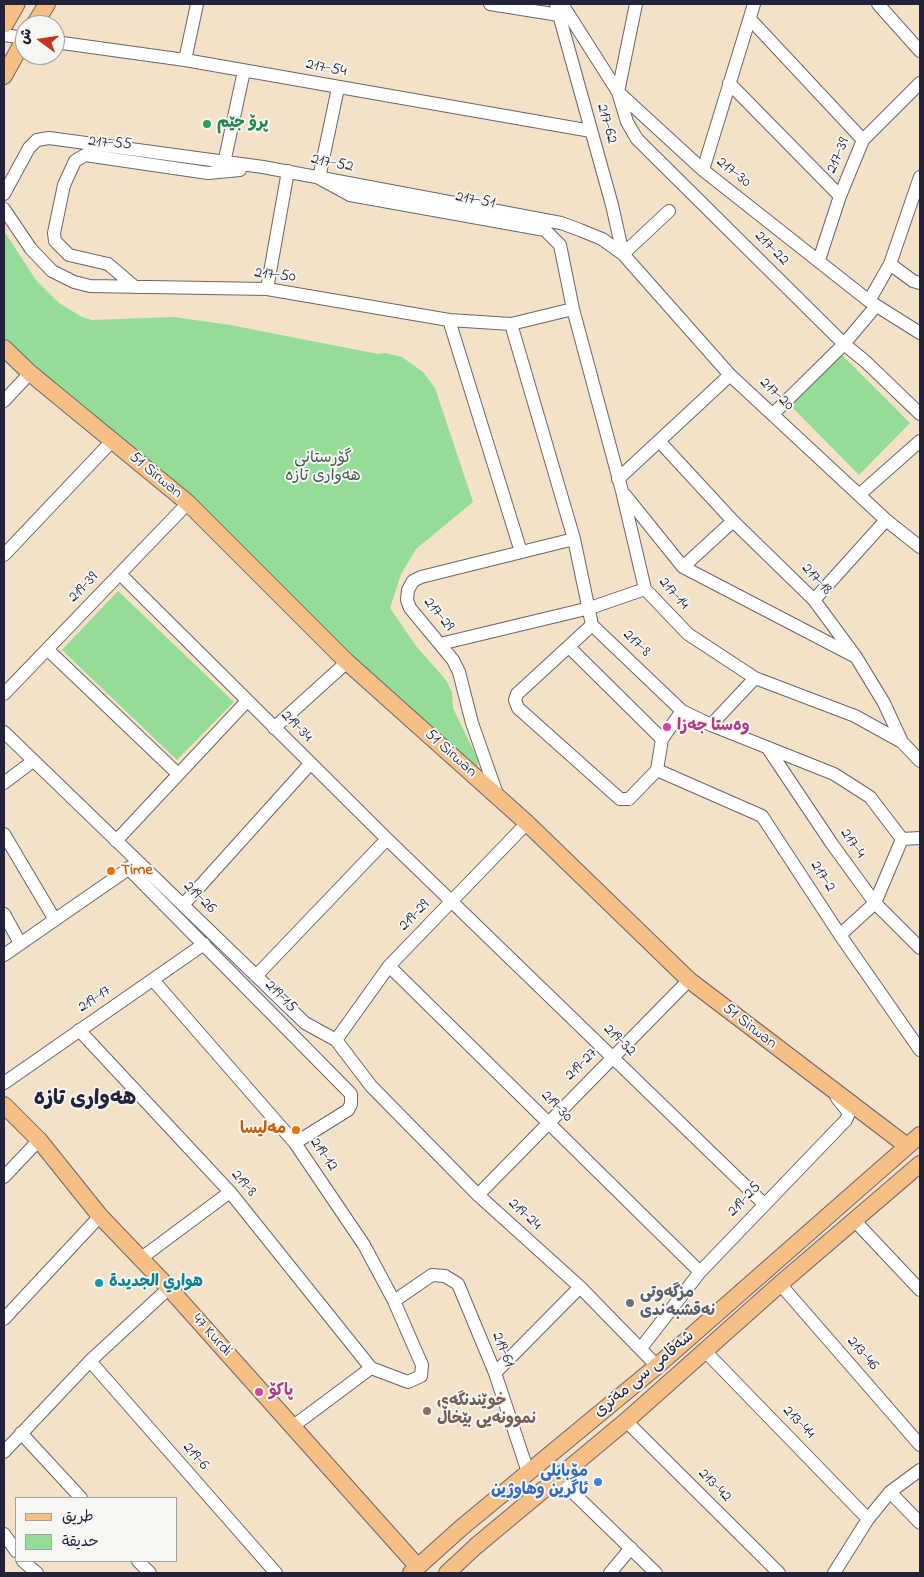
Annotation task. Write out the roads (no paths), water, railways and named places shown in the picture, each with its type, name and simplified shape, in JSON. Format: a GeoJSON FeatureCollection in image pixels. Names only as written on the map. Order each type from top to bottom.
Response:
{"type":"FeatureCollection","features":[{"type":"Feature","properties":{"kind":"highway"},"geometry":{"type":"LineString","coordinates":[[4,23],[15,4]]}},
{"type":"Feature","properties":{"kind":"main road"},"geometry":{"type":"LineString","coordinates":[[40,15],[47,4]]}},
{"type":"Feature","properties":{"kind":"main road"},"geometry":{"type":"LineString","coordinates":[[4,76],[15,56]]}},
{"type":"Feature","properties":{"kind":"main road","name":"51 Sirwan"},"geometry":{"type":"LineString","coordinates":[[4,348],[30,373],[188,504],[347,662],[527,823],[689,980],[907,1146]]}},
{"type":"Feature","properties":{"kind":"main road","name":"47 Kurdi"},"geometry":{"type":"LineString","coordinates":[[4,1105],[39,1140],[100,1216],[169,1288],[415,1570]]}},
{"type":"Feature","properties":{"kind":"main road","name":"شەقامی سی مەتری"},"geometry":{"type":"LineString","coordinates":[[415,1570],[461,1528],[657,1366],[920,1135]]}},
{"type":"Feature","properties":{"kind":"main road","name":"شەقامی سی مەتری"},"geometry":{"type":"LineString","coordinates":[[447,1573],[476,1546],[626,1421],[704,1350],[920,1164]]}},
{"type":"Feature","properties":{"kind":"main road"},"geometry":{"type":"LineString","coordinates":[[506,1491],[504,1502],[507,1506],[511,1510],[522,1509]]}},
{"type":"Feature","properties":{"kind":"main road"},"geometry":{"type":"LineString","coordinates":[[461,1528],[471,1528],[475,1531],[478,1536],[476,1546]]}},
{"type":"Feature","properties":{"kind":"street"},"geometry":{"type":"LineString","coordinates":[[186,60],[196,4]]}},
{"type":"Feature","properties":{"kind":"street"},"geometry":{"type":"LineString","coordinates":[[490,4],[559,7]]}},
{"type":"Feature","properties":{"kind":"street"},"geometry":{"type":"LineString","coordinates":[[618,92],[636,4]]}},
{"type":"Feature","properties":{"kind":"street"},"geometry":{"type":"LineString","coordinates":[[703,170],[754,4]]}},
{"type":"Feature","properties":{"kind":"street"},"geometry":{"type":"LineString","coordinates":[[878,4],[920,51]]}},
{"type":"Feature","properties":{"kind":"street","name":"217-30"},"geometry":{"type":"LineString","coordinates":[[559,7],[618,92],[703,170],[873,304],[920,333]]}},
{"type":"Feature","properties":{"kind":"street","name":"217-62"},"geometry":{"type":"LineString","coordinates":[[559,7],[623,254]]}},
{"type":"Feature","properties":{"kind":"street"},"geometry":{"type":"LineString","coordinates":[[750,19],[863,140]]}},
{"type":"Feature","properties":{"kind":"street","name":"217-54"},"geometry":{"type":"LineString","coordinates":[[65,43],[186,60],[338,88],[591,130]]}},
{"type":"Feature","properties":{"kind":"street"},"geometry":{"type":"LineString","coordinates":[[224,163],[244,70]]}},
{"type":"Feature","properties":{"kind":"street"},"geometry":{"type":"LineString","coordinates":[[729,83],[840,196]]}},
{"type":"Feature","properties":{"kind":"street","name":"217-39"},"geometry":{"type":"LineString","coordinates":[[819,260],[840,196],[863,140],[920,83]]}},
{"type":"Feature","properties":{"kind":"street"},"geometry":{"type":"LineString","coordinates":[[319,178],[338,88]]}},
{"type":"Feature","properties":{"kind":"street","name":"217-22"},"geometry":{"type":"LineString","coordinates":[[618,92],[627,122],[637,138],[844,344],[866,362],[920,414]]}},
{"type":"Feature","properties":{"kind":"street","name":"217-52"},"geometry":{"type":"LineString","coordinates":[[4,194],[29,148],[37,140],[49,138],[224,163],[263,166],[560,223],[602,239],[623,254]]}},
{"type":"Feature","properties":{"kind":"street","name":"217-55"},"geometry":{"type":"LineString","coordinates":[[135,287],[108,264],[69,255],[55,242],[54,233],[64,185],[75,161],[85,155],[104,156],[208,173],[263,166]]}},
{"type":"Feature","properties":{"kind":"street"},"geometry":{"type":"LineString","coordinates":[[267,289],[288,171]]}},
{"type":"Feature","properties":{"kind":"street","name":"217-51"},"geometry":{"type":"LineString","coordinates":[[319,178],[350,195],[545,230],[560,245],[573,309]]}},
{"type":"Feature","properties":{"kind":"street"},"geometry":{"type":"LineString","coordinates":[[773,414],[844,344],[873,304],[890,264],[920,178]]}},
{"type":"Feature","properties":{"kind":"street","name":"217-50"},"geometry":{"type":"LineString","coordinates":[[4,208],[31,249],[52,271],[74,282],[90,286],[267,289],[449,320],[511,324],[573,309]]}},
{"type":"Feature","properties":{"kind":"street"},"geometry":{"type":"LineString","coordinates":[[623,254],[669,211]]}},
{"type":"Feature","properties":{"kind":"street","name":"217-20"},"geometry":{"type":"LineString","coordinates":[[623,254],[730,375],[886,520],[920,547]]}},
{"type":"Feature","properties":{"kind":"street"},"geometry":{"type":"LineString","coordinates":[[890,264],[913,281],[920,283]]}},
{"type":"Feature","properties":{"kind":"street","name":"217-14"},"geometry":{"type":"LineString","coordinates":[[573,309],[620,485],[645,589],[688,634],[755,678],[855,716],[902,742]]}},
{"type":"Feature","properties":{"kind":"street"},"geometry":{"type":"LineString","coordinates":[[449,320],[521,552]]}},
{"type":"Feature","properties":{"kind":"street"},"geometry":{"type":"LineString","coordinates":[[511,324],[574,539],[590,608],[592,625],[517,694],[518,708],[620,799],[628,799],[635,794],[657,770],[662,739],[682,711]]}},
{"type":"Feature","properties":{"kind":"street"},"geometry":{"type":"LineString","coordinates":[[4,401],[30,373]]}},
{"type":"Feature","properties":{"kind":"street"},"geometry":{"type":"LineString","coordinates":[[730,375],[660,442],[620,485],[683,567],[856,657]]}},
{"type":"Feature","properties":{"kind":"street"},"geometry":{"type":"LineString","coordinates":[[4,555],[113,440]]}},
{"type":"Feature","properties":{"kind":"street"},"geometry":{"type":"LineString","coordinates":[[860,494],[920,441]]}},
{"type":"Feature","properties":{"kind":"street","name":"217-18"},"geometry":{"type":"LineString","coordinates":[[660,442],[734,521],[814,600],[856,657],[884,703],[902,742],[920,761]]}},
{"type":"Feature","properties":{"kind":"street","name":"219-39"},"geometry":{"type":"LineString","coordinates":[[4,694],[188,504]]}},
{"type":"Feature","properties":{"kind":"street"},"geometry":{"type":"LineString","coordinates":[[814,600],[886,520]]}},
{"type":"Feature","properties":{"kind":"street"},"geometry":{"type":"LineString","coordinates":[[683,567],[734,521]]}},
{"type":"Feature","properties":{"kind":"street","name":"217-29"},"geometry":{"type":"LineString","coordinates":[[498,797],[472,723],[460,672],[410,608],[407,600],[413,580],[574,539]]}},
{"type":"Feature","properties":{"kind":"street","name":"219-34"},"geometry":{"type":"LineString","coordinates":[[120,574],[451,902]]}},
{"type":"Feature","properties":{"kind":"street"},"geometry":{"type":"LineString","coordinates":[[440,644],[590,608],[645,589]]}},
{"type":"Feature","properties":{"kind":"street","name":"217-8"},"geometry":{"type":"LineString","coordinates":[[592,625],[682,711],[711,726],[834,774],[870,797],[902,839]]}},
{"type":"Feature","properties":{"kind":"street"},"geometry":{"type":"LineString","coordinates":[[568,647],[662,739]]}},
{"type":"Feature","properties":{"kind":"street"},"geometry":{"type":"LineString","coordinates":[[47,649],[178,774]]}},
{"type":"Feature","properties":{"kind":"street"},"geometry":{"type":"LineString","coordinates":[[274,728],[347,662]]}},
{"type":"Feature","properties":{"kind":"street"},"geometry":{"type":"LineString","coordinates":[[711,726],[755,678]]}},
{"type":"Feature","properties":{"kind":"street"},"geometry":{"type":"LineString","coordinates":[[116,841],[247,701]]}},
{"type":"Feature","properties":{"kind":"street","name":"219-26"},"geometry":{"type":"LineString","coordinates":[[4,732],[116,841],[133,865],[183,905],[305,1023],[336,1040],[371,1086]]}},
{"type":"Feature","properties":{"kind":"street","name":"217-4"},"geometry":{"type":"LineString","coordinates":[[769,750],[832,844],[875,903],[920,948]]}},
{"type":"Feature","properties":{"kind":"street"},"geometry":{"type":"LineString","coordinates":[[4,783],[33,761]]}},
{"type":"Feature","properties":{"kind":"street"},"geometry":{"type":"LineString","coordinates":[[183,905],[310,764]]}},
{"type":"Feature","properties":{"kind":"street","name":"217-2"},"geometry":{"type":"LineString","coordinates":[[657,770],[762,816],[840,935],[920,1050]]}},
{"type":"Feature","properties":{"kind":"street","name":"219-29"},"geometry":{"type":"LineString","coordinates":[[336,1040],[389,966],[527,823]]}},
{"type":"Feature","properties":{"kind":"street"},"geometry":{"type":"LineString","coordinates":[[4,834],[55,920]]}},
{"type":"Feature","properties":{"kind":"street"},"geometry":{"type":"LineString","coordinates":[[840,935],[875,903],[902,839],[920,838]]}},
{"type":"Feature","properties":{"kind":"street"},"geometry":{"type":"LineString","coordinates":[[256,976],[387,839]]}},
{"type":"Feature","properties":{"kind":"street"},"geometry":{"type":"LineString","coordinates":[[4,955],[133,865]]}},
{"type":"Feature","properties":{"kind":"street","name":"219-15"},"geometry":{"type":"LineString","coordinates":[[133,865],[204,944],[350,1094],[351,1104],[348,1110],[295,1143]]}},
{"type":"Feature","properties":{"kind":"street","name":"219-32"},"geometry":{"type":"LineString","coordinates":[[451,902],[764,1204]]}},
{"type":"Feature","properties":{"kind":"street"},"geometry":{"type":"LineString","coordinates":[[4,914],[20,943]]}},
{"type":"Feature","properties":{"kind":"street","name":"219-17"},"geometry":{"type":"LineString","coordinates":[[4,1083],[204,944]]}},
{"type":"Feature","properties":{"kind":"street","name":"219-30"},"geometry":{"type":"LineString","coordinates":[[389,966],[700,1272]]}},
{"type":"Feature","properties":{"kind":"street","name":"219-12"},"geometry":{"type":"LineString","coordinates":[[153,980],[295,1143],[364,1245],[394,1301],[422,1365],[421,1376],[408,1382],[371,1368]]}},
{"type":"Feature","properties":{"kind":"street","name":"219-27"},"geometry":{"type":"LineString","coordinates":[[478,1194],[689,980]]}},
{"type":"Feature","properties":{"kind":"street","name":"219-8"},"geometry":{"type":"LineString","coordinates":[[79,1030],[230,1192],[371,1368]]}},
{"type":"Feature","properties":{"kind":"street","name":"219-25"},"geometry":{"type":"LineString","coordinates":[[640,1348],[700,1272],[846,1120],[848,1113],[846,1108],[819,1080]]}},
{"type":"Feature","properties":{"kind":"street","name":"219-24"},"geometry":{"type":"LineString","coordinates":[[371,1086],[478,1194],[580,1287],[657,1366]]}},
{"type":"Feature","properties":{"kind":"street"},"geometry":{"type":"LineString","coordinates":[[4,1177],[39,1140]]}},
{"type":"Feature","properties":{"kind":"street"},"geometry":{"type":"LineString","coordinates":[[140,1259],[230,1192]]}},
{"type":"Feature","properties":{"kind":"street"},"geometry":{"type":"LineString","coordinates":[[4,1319],[100,1216]]}},
{"type":"Feature","properties":{"kind":"street"},"geometry":{"type":"LineString","coordinates":[[854,1220],[920,1290]]}},
{"type":"Feature","properties":{"kind":"street","name":"219-61"},"geometry":{"type":"LineString","coordinates":[[394,1301],[432,1275],[445,1276],[458,1284],[494,1373],[528,1472]]}},
{"type":"Feature","properties":{"kind":"street","name":"213-46"},"geometry":{"type":"LineString","coordinates":[[780,1284],[920,1445]]}},
{"type":"Feature","properties":{"kind":"street"},"geometry":{"type":"LineString","coordinates":[[494,1373],[580,1287]]}},
{"type":"Feature","properties":{"kind":"street"},"geometry":{"type":"LineString","coordinates":[[4,1452],[90,1361],[169,1288]]}},
{"type":"Feature","properties":{"kind":"street","name":"213-44"},"geometry":{"type":"LineString","coordinates":[[704,1350],[868,1519]]}},
{"type":"Feature","properties":{"kind":"street","name":"219-6"},"geometry":{"type":"LineString","coordinates":[[90,1361],[276,1573]]}},
{"type":"Feature","properties":{"kind":"street"},"geometry":{"type":"LineString","coordinates":[[292,1427],[371,1368]]}},
{"type":"Feature","properties":{"kind":"street","name":"213-42"},"geometry":{"type":"LineString","coordinates":[[626,1421],[779,1573]]}},
{"type":"Feature","properties":{"kind":"street"},"geometry":{"type":"LineString","coordinates":[[21,1433],[80,1497]]}},
{"type":"Feature","properties":{"kind":"street"},"geometry":{"type":"LineString","coordinates":[[834,1573],[868,1519],[890,1492],[920,1470]]}},
{"type":"Feature","properties":{"kind":"street"},"geometry":{"type":"LineString","coordinates":[[558,1478],[656,1573]]}},
{"type":"Feature","properties":{"kind":"street"},"geometry":{"type":"LineString","coordinates":[[890,1492],[920,1523]]}},
{"type":"Feature","properties":{"kind":"street"},"geometry":{"type":"LineString","coordinates":[[4,1534],[15,1550]]}},
{"type":"Feature","properties":{"kind":"street"},"geometry":{"type":"LineString","coordinates":[[610,1573],[631,1548]]}},
{"type":"Feature","properties":{"kind":"street"},"geometry":{"type":"LineString","coordinates":[[24,1562],[37,1573]]}},
{"type":"Feature","properties":{"kind":"street"},"geometry":{"type":"LineString","coordinates":[[139,1562],[150,1573]]}},
{"type":"Feature","properties":{"kind":"place","name":"پرۆ جێم"},"geometry":{"type":"Point","coordinates":[207,124]}},
{"type":"Feature","properties":{"kind":"place","name":"وەستا جەزا"},"geometry":{"type":"Point","coordinates":[667,727]}},
{"type":"Feature","properties":{"kind":"place","name":"Time"},"geometry":{"type":"Point","coordinates":[111,871]}},
{"type":"Feature","properties":{"kind":"place","name":"مەلیسا"},"geometry":{"type":"Point","coordinates":[296,1130]}},
{"type":"Feature","properties":{"kind":"place","name":"هواري الجديدة"},"geometry":{"type":"Point","coordinates":[99,1283]}},
{"type":"Feature","properties":{"kind":"place","name":"مزگەوتی نەقشبەندی"},"geometry":{"type":"Point","coordinates":[630,1303]}},
{"type":"Feature","properties":{"kind":"place","name":"پاکۆ"},"geometry":{"type":"Point","coordinates":[259,1392]}},
{"type":"Feature","properties":{"kind":"place","name":"خوێندنگەی نموونەیی بێخاڵ"},"geometry":{"type":"Point","coordinates":[427,1411]}},
{"type":"Feature","properties":{"kind":"place","name":"مۆبایلی ئاگرین وهاوژین"},"geometry":{"type":"Point","coordinates":[598,1482]}},
{"type":"Feature","properties":{"kind":"district","name":"هەواری تازە"},"geometry":{"type":"Point","coordinates":[85,1101]}},
{"type":"Feature","properties":{"kind":"park label","name":"گۆڕستانی هەواری تازە"},"geometry":{"type":"Point","coordinates":[323,468]}}]}
